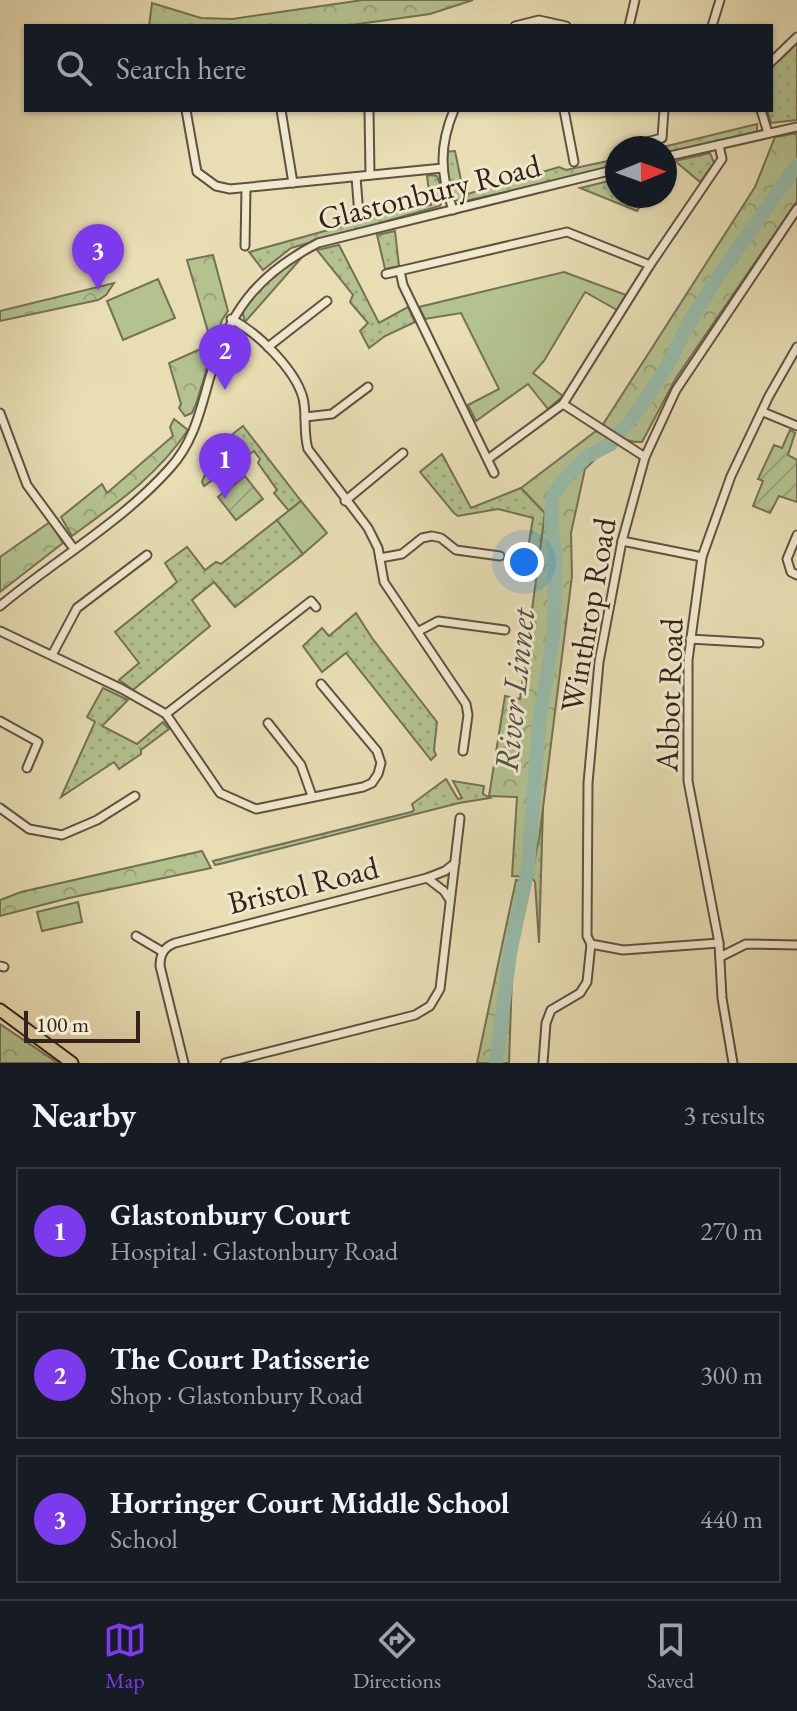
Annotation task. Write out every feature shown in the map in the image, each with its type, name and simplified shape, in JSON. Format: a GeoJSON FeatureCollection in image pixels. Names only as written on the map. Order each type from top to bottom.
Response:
{"type":"FeatureCollection","features":[{"type":"Feature","properties":{"kind":"main road"},"geometry":{"type":"LineString","coordinates":[[0,1010],[72,1063]]}},
{"type":"Feature","properties":{"kind":"street"},"geometry":{"type":"LineString","coordinates":[[629,24],[635,0]]}},
{"type":"Feature","properties":{"kind":"street"},"geometry":{"type":"LineString","coordinates":[[713,24],[720,0]]}},
{"type":"Feature","properties":{"kind":"street"},"geometry":{"type":"LineString","coordinates":[[523,24],[539,20],[557,24]]}},
{"type":"Feature","properties":{"kind":"street"},"geometry":{"type":"LineString","coordinates":[[773,60],[797,37]]}},
{"type":"Feature","properties":{"kind":"street"},"geometry":{"type":"LineString","coordinates":[[186,112],[197,172],[216,186],[246,188],[443,168]]}},
{"type":"Feature","properties":{"kind":"street"},"geometry":{"type":"LineString","coordinates":[[281,112],[293,183]]}},
{"type":"Feature","properties":{"kind":"street"},"geometry":{"type":"LineString","coordinates":[[369,112],[370,175]]}},
{"type":"Feature","properties":{"kind":"street"},"geometry":{"type":"LineString","coordinates":[[453,112],[443,142],[443,168],[453,210]]}},
{"type":"Feature","properties":{"kind":"street"},"geometry":{"type":"LineString","coordinates":[[564,112],[574,162]]}},
{"type":"Feature","properties":{"kind":"street"},"geometry":{"type":"LineString","coordinates":[[662,136],[664,112]]}},
{"type":"Feature","properties":{"kind":"street"},"geometry":{"type":"LineString","coordinates":[[762,112],[768,133]]}},
{"type":"Feature","properties":{"kind":"street"},"geometry":{"type":"LineString","coordinates":[[677,154],[797,127]]}},
{"type":"Feature","properties":{"kind":"street"},"geometry":{"type":"LineString","coordinates":[[488,459],[563,404],[650,265],[722,159],[719,145]]}},
{"type":"Feature","properties":{"kind":"street","name":"Glastonbury Road"},"geometry":{"type":"LineString","coordinates":[[0,606],[141,498],[170,468],[196,425],[231,319],[244,300],[274,270],[297,253],[318,243],[605,172]]}},
{"type":"Feature","properties":{"kind":"street"},"geometry":{"type":"LineString","coordinates":[[356,177],[356,212]]}},
{"type":"Feature","properties":{"kind":"street"},"geometry":{"type":"LineString","coordinates":[[245,246],[246,188]]}},
{"type":"Feature","properties":{"kind":"street","name":"Winthrop Road"},"geometry":{"type":"LineString","coordinates":[[543,1063],[546,1023],[551,1010],[580,993],[587,982],[591,944],[587,936],[588,783],[599,662],[622,541],[645,457],[676,390],[797,209]]}},
{"type":"Feature","properties":{"kind":"street"},"geometry":{"type":"LineString","coordinates":[[386,274],[567,232],[650,265]]}},
{"type":"Feature","properties":{"kind":"street"},"geometry":{"type":"LineString","coordinates":[[400,271],[403,285],[494,473]]}},
{"type":"Feature","properties":{"kind":"street"},"geometry":{"type":"LineString","coordinates":[[268,347],[327,301]]}},
{"type":"Feature","properties":{"kind":"street"},"geometry":{"type":"LineString","coordinates":[[231,319],[256,334],[299,388],[308,449],[368,528],[378,548],[384,582],[466,704],[467,728],[463,751]]}},
{"type":"Feature","properties":{"kind":"street","name":"Abbot Road"},"geometry":{"type":"LineString","coordinates":[[733,1063],[722,998],[719,943],[688,781],[686,700],[690,639],[702,557],[731,476],[769,396],[797,347]]}},
{"type":"Feature","properties":{"kind":"street"},"geometry":{"type":"LineString","coordinates":[[305,417],[332,414],[368,387]]}},
{"type":"Feature","properties":{"kind":"street"},"geometry":{"type":"LineString","coordinates":[[563,404],[645,457]]}},
{"type":"Feature","properties":{"kind":"street"},"geometry":{"type":"LineString","coordinates":[[763,412],[797,426]]}},
{"type":"Feature","properties":{"kind":"street"},"geometry":{"type":"LineString","coordinates":[[0,413],[27,485],[74,549]]}},
{"type":"Feature","properties":{"kind":"street"},"geometry":{"type":"LineString","coordinates":[[345,501],[403,453]]}},
{"type":"Feature","properties":{"kind":"street"},"geometry":{"type":"LineString","coordinates":[[797,535],[787,559],[791,572],[797,575]]}},
{"type":"Feature","properties":{"kind":"street"},"geometry":{"type":"LineString","coordinates":[[380,558],[402,554],[422,538],[432,536],[441,538],[456,550],[500,556]]}},
{"type":"Feature","properties":{"kind":"street"},"geometry":{"type":"LineString","coordinates":[[622,541],[702,557]]}},
{"type":"Feature","properties":{"kind":"street"},"geometry":{"type":"LineString","coordinates":[[52,655],[77,608],[147,555]]}},
{"type":"Feature","properties":{"kind":"street"},"geometry":{"type":"LineString","coordinates":[[166,714],[311,601],[316,607]]}},
{"type":"Feature","properties":{"kind":"street"},"geometry":{"type":"LineString","coordinates":[[419,631],[438,621],[505,630]]}},
{"type":"Feature","properties":{"kind":"street"},"geometry":{"type":"LineString","coordinates":[[0,631],[122,689],[166,714],[220,793],[256,809],[363,787],[372,783],[378,774],[381,763],[377,751],[321,684]]}},
{"type":"Feature","properties":{"kind":"street"},"geometry":{"type":"LineString","coordinates":[[690,639],[759,643]]}},
{"type":"Feature","properties":{"kind":"street"},"geometry":{"type":"LineString","coordinates":[[0,721],[38,742],[27,768]]}},
{"type":"Feature","properties":{"kind":"street"},"geometry":{"type":"LineString","coordinates":[[268,723],[301,765],[312,796]]}},
{"type":"Feature","properties":{"kind":"street"},"geometry":{"type":"LineString","coordinates":[[0,808],[29,829],[62,835],[97,820],[135,796]]}},
{"type":"Feature","properties":{"kind":"street"},"geometry":{"type":"LineString","coordinates":[[225,1063],[415,1015],[427,1009],[440,989],[460,818]]}},
{"type":"Feature","properties":{"kind":"street","name":"Bristol Road"},"geometry":{"type":"LineString","coordinates":[[163,952],[175,943],[427,878],[455,863]]}},
{"type":"Feature","properties":{"kind":"street"},"geometry":{"type":"LineString","coordinates":[[427,878],[450,900]]}},
{"type":"Feature","properties":{"kind":"street"},"geometry":{"type":"LineString","coordinates":[[136,936],[163,952],[161,969],[184,1063]]}},
{"type":"Feature","properties":{"kind":"street"},"geometry":{"type":"LineString","coordinates":[[591,944],[623,950],[719,943]]}},
{"type":"Feature","properties":{"kind":"street"},"geometry":{"type":"LineString","coordinates":[[720,957],[746,944],[797,945]]}},
{"type":"Feature","properties":{"kind":"green space"},"geometry":{"type":"Polygon","coordinates":[[[363,0],[473,0],[430,14],[358,24],[149,24],[152,3],[201,18],[232,19],[363,0]]]}},
{"type":"Feature","properties":{"kind":"green space"},"geometry":{"type":"Polygon","coordinates":[[[797,41],[797,120],[771,123],[768,112],[773,112],[773,66],[797,41]]]}},
{"type":"Feature","properties":{"kind":"green space"},"geometry":{"type":"Polygon","coordinates":[[[757,124],[757,135],[677,154],[677,144],[757,124]]]}},
{"type":"Feature","properties":{"kind":"green space"},"geometry":{"type":"Polygon","coordinates":[[[797,133],[797,201],[676,378],[642,442],[616,435],[602,426],[755,187],[775,137],[797,133]]]}},
{"type":"Feature","properties":{"kind":"green space"},"geometry":{"type":"Polygon","coordinates":[[[455,151],[464,195],[559,167],[566,170],[605,162],[605,171],[460,202],[452,198],[442,152],[455,151]]]}},
{"type":"Feature","properties":{"kind":"green space"},"geometry":{"type":"Polygon","coordinates":[[[710,153],[714,163],[700,182],[677,161],[710,153]]]}},
{"type":"Feature","properties":{"kind":"green space"},"geometry":{"type":"Polygon","coordinates":[[[427,176],[437,176],[441,187],[443,198],[440,206],[291,248],[263,270],[249,252],[350,224],[351,211],[358,210],[359,215],[366,219],[431,205],[427,176]]]}},
{"type":"Feature","properties":{"kind":"green space"},"geometry":{"type":"Polygon","coordinates":[[[605,182],[605,198],[580,188],[605,182]]]}},
{"type":"Feature","properties":{"kind":"green space"},"geometry":{"type":"Polygon","coordinates":[[[395,231],[399,266],[385,269],[377,235],[395,231]]]}},
{"type":"Feature","properties":{"kind":"green space"},"geometry":{"type":"Polygon","coordinates":[[[339,245],[379,323],[408,307],[415,322],[385,336],[369,348],[360,331],[368,323],[350,302],[353,295],[317,250],[339,245]]]}},
{"type":"Feature","properties":{"kind":"green space"},"geometry":{"type":"Polygon","coordinates":[[[213,255],[228,311],[222,320],[196,404],[192,413],[185,416],[179,408],[181,404],[169,363],[205,347],[209,335],[187,260],[213,255]]]}},
{"type":"Feature","properties":{"kind":"green space"},"geometry":{"type":"Polygon","coordinates":[[[303,256],[245,322],[242,310],[255,295],[277,272],[303,256]]]}},
{"type":"Feature","properties":{"kind":"green space"},"geometry":{"type":"Polygon","coordinates":[[[564,272],[626,295],[617,310],[585,292],[544,361],[533,373],[563,396],[548,409],[528,384],[476,421],[468,405],[499,389],[461,313],[425,319],[419,307],[564,272]]]}},
{"type":"Feature","properties":{"kind":"green space"},"geometry":{"type":"Polygon","coordinates":[[[158,279],[175,318],[123,340],[107,301],[158,279]]]}},
{"type":"Feature","properties":{"kind":"green space"},"geometry":{"type":"Polygon","coordinates":[[[114,283],[98,300],[0,321],[0,311],[114,283]]]}},
{"type":"Feature","properties":{"kind":"green space"},"geometry":{"type":"Polygon","coordinates":[[[174,419],[188,430],[163,461],[135,488],[72,536],[61,517],[102,484],[107,493],[173,436],[170,427],[174,419]]]}},
{"type":"Feature","properties":{"kind":"green space"},"geometry":{"type":"Polygon","coordinates":[[[243,426],[301,501],[289,511],[274,493],[277,490],[258,463],[260,459],[254,451],[204,486],[202,482],[216,447],[243,426]]]}},
{"type":"Feature","properties":{"kind":"green space"},"geometry":{"type":"Polygon","coordinates":[[[790,430],[795,433],[788,455],[797,460],[797,502],[779,496],[770,513],[753,506],[763,481],[758,479],[774,445],[782,448],[790,430]]]}},
{"type":"Feature","properties":{"kind":"green space"},"geometry":{"type":"Polygon","coordinates":[[[596,431],[614,441],[585,469],[571,533],[572,576],[539,840],[528,877],[512,876],[517,797],[489,796],[505,696],[520,699],[545,513],[521,488],[596,431]]]}},
{"type":"Feature","properties":{"kind":"green space"},"geometry":{"type":"Polygon","coordinates":[[[442,454],[471,508],[521,488],[545,513],[541,550],[528,548],[533,518],[498,509],[458,516],[454,513],[420,472],[442,454]]]}},
{"type":"Feature","properties":{"kind":"green space"},"geometry":{"type":"Polygon","coordinates":[[[245,476],[263,499],[236,520],[218,497],[245,476]]]}},
{"type":"Feature","properties":{"kind":"green space"},"geometry":{"type":"Polygon","coordinates":[[[301,501],[327,533],[303,554],[277,520],[301,501]]]}},
{"type":"Feature","properties":{"kind":"green space"},"geometry":{"type":"Polygon","coordinates":[[[277,520],[303,554],[235,607],[214,582],[192,600],[210,626],[133,690],[119,680],[139,663],[115,632],[177,582],[165,563],[187,547],[205,570],[216,562],[221,564],[277,520]]]}},
{"type":"Feature","properties":{"kind":"green space"},"geometry":{"type":"Polygon","coordinates":[[[50,522],[63,543],[0,592],[0,557],[50,522]]]}},
{"type":"Feature","properties":{"kind":"green space"},"geometry":{"type":"Polygon","coordinates":[[[356,613],[437,722],[436,755],[431,760],[346,653],[322,672],[303,646],[322,628],[329,636],[356,613]]]}},
{"type":"Feature","properties":{"kind":"green space"},"geometry":{"type":"Polygon","coordinates":[[[103,688],[128,700],[102,726],[137,744],[163,722],[169,729],[119,769],[114,762],[61,797],[95,722],[87,717],[103,688]]]}},
{"type":"Feature","properties":{"kind":"green space"},"geometry":{"type":"Polygon","coordinates":[[[446,779],[458,799],[462,798],[453,781],[484,786],[483,794],[490,798],[459,803],[224,863],[215,865],[213,861],[411,812],[414,810],[412,804],[446,779]]]}},
{"type":"Feature","properties":{"kind":"green space"},"geometry":{"type":"Polygon","coordinates":[[[543,808],[539,943],[535,882],[532,878],[543,808]]]}},
{"type":"Feature","properties":{"kind":"green space"},"geometry":{"type":"Polygon","coordinates":[[[202,851],[211,868],[0,916],[0,900],[21,892],[202,851]]]}},
{"type":"Feature","properties":{"kind":"green space"},"geometry":{"type":"Polygon","coordinates":[[[516,880],[526,881],[513,947],[509,1063],[477,1063],[516,880]]]}},
{"type":"Feature","properties":{"kind":"green space"},"geometry":{"type":"Polygon","coordinates":[[[78,902],[82,922],[42,931],[37,912],[78,902]]]}},
{"type":"Feature","properties":{"kind":"green space"},"geometry":{"type":"Polygon","coordinates":[[[0,1024],[58,1063],[0,1063],[0,1024]]]}},
{"type":"Feature","properties":{"kind":"waterway","name":"River Linnet"},"geometry":{"type":"LineString","coordinates":[[496,1063],[510,953],[528,868],[539,724],[554,631],[552,497],[586,457],[611,444],[642,405],[719,275],[797,165]]}},
{"type":"Feature","properties":{"kind":"place","name":"Horringer Court Middle School"},"geometry":{"type":"Point","coordinates":[98,290]}},
{"type":"Feature","properties":{"kind":"place","name":"The Court Patisserie"},"geometry":{"type":"Point","coordinates":[225,390]}},
{"type":"Feature","properties":{"kind":"place","name":"Glastonbury Court"},"geometry":{"type":"Point","coordinates":[225,499]}}]}
